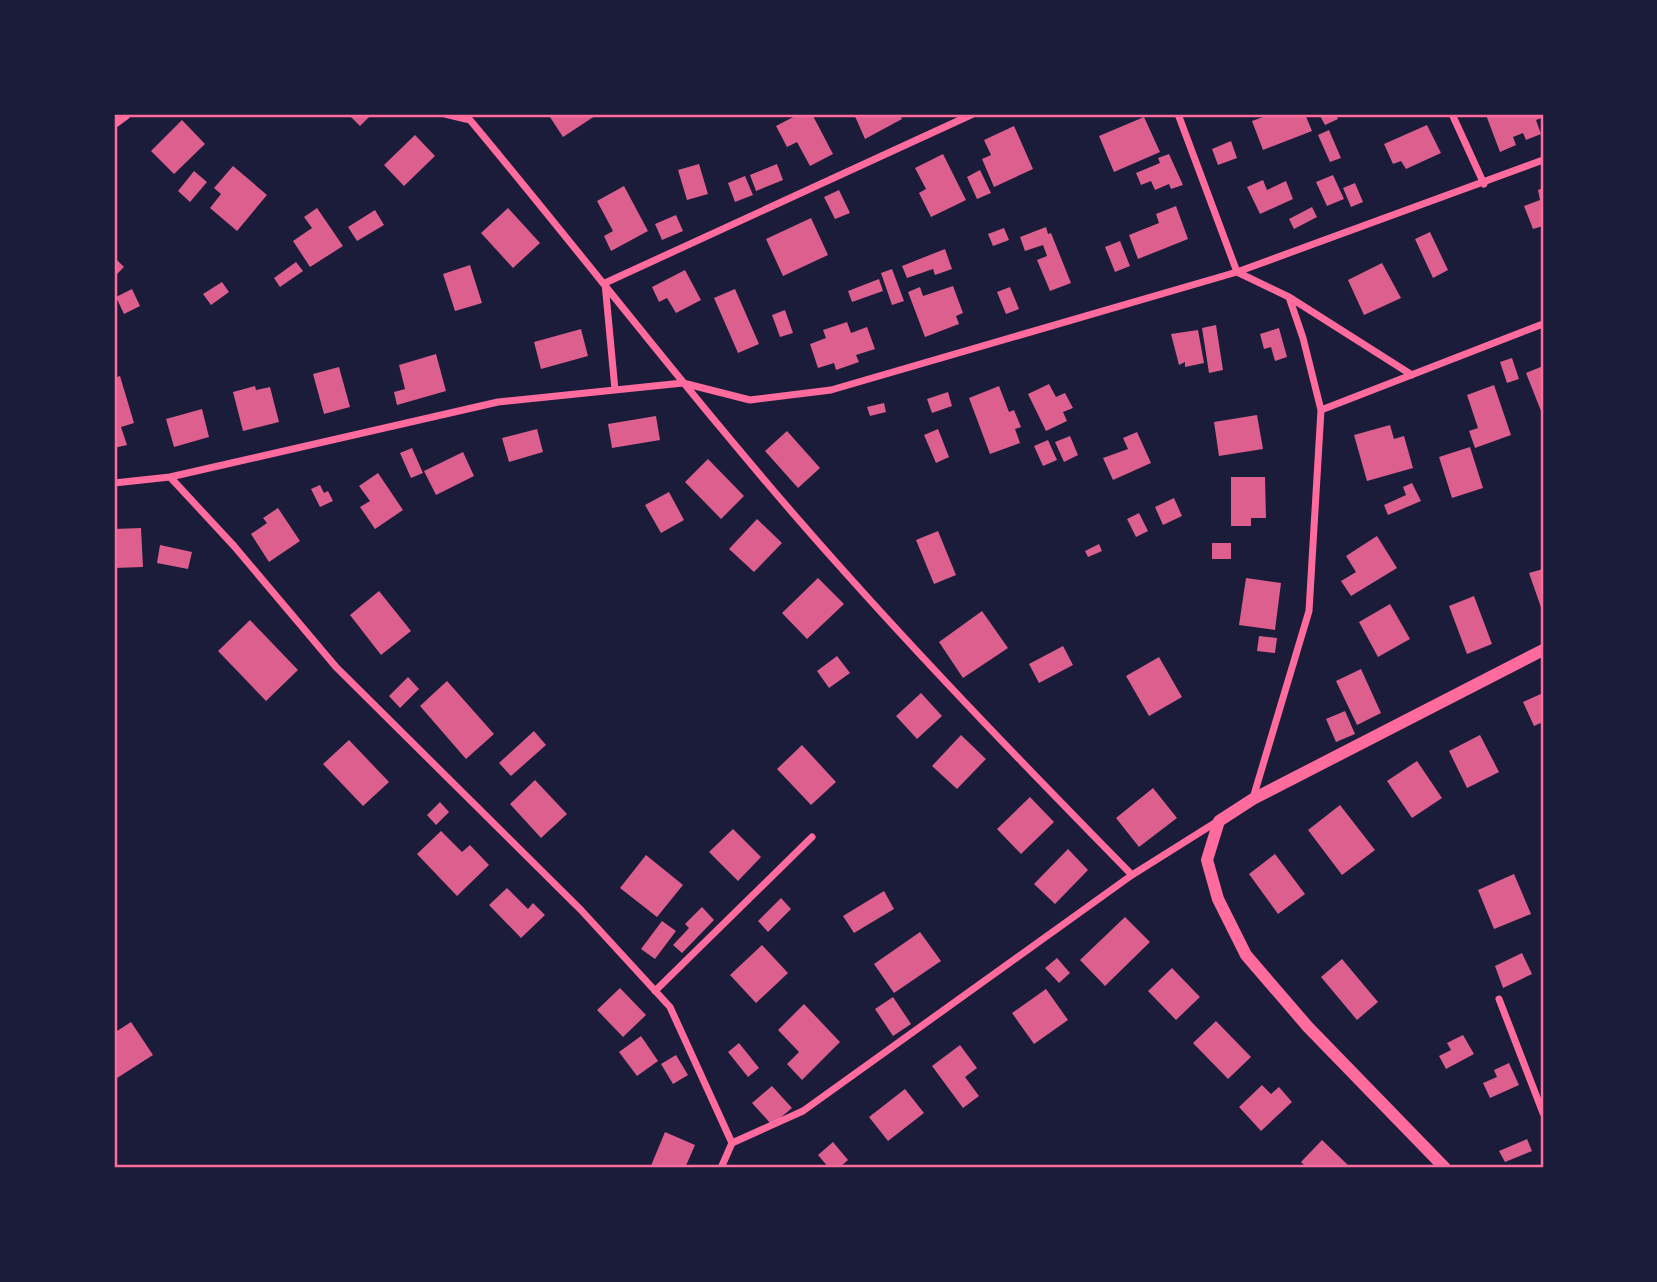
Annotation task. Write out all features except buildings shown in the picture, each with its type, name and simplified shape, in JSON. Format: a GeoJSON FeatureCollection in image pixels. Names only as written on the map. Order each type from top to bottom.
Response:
{"type":"FeatureCollection","features":[{"type":"Feature","properties":{"kind":"street"},"geometry":{"type":"LineString","coordinates":[[114,122],[125,114]]}},
{"type":"Feature","properties":{"kind":"street"},"geometry":{"type":"LineString","coordinates":[[446,114],[470,120],[605,283],[683,383],[832,559],[966,706],[1132,875]]}},
{"type":"Feature","properties":{"kind":"street"},"geometry":{"type":"LineString","coordinates":[[470,120],[480,114]]}},
{"type":"Feature","properties":{"kind":"street"},"geometry":{"type":"LineString","coordinates":[[605,283],[973,114]]}},
{"type":"Feature","properties":{"kind":"street"},"geometry":{"type":"LineString","coordinates":[[1178,114],[1237,272],[1289,298],[1412,375]]}},
{"type":"Feature","properties":{"kind":"street"},"geometry":{"type":"LineString","coordinates":[[1452,114],[1484,184]]}},
{"type":"Feature","properties":{"kind":"street"},"geometry":{"type":"LineString","coordinates":[[114,483],[170,477],[498,402],[683,383],[750,400],[831,390],[1237,272],[1484,184],[1543,160]]}},
{"type":"Feature","properties":{"kind":"street"},"geometry":{"type":"LineString","coordinates":[[605,283],[615,390]]}},
{"type":"Feature","properties":{"kind":"street"},"geometry":{"type":"LineString","coordinates":[[1252,799],[1309,611],[1321,410],[1303,338],[1289,298]]}},
{"type":"Feature","properties":{"kind":"street"},"geometry":{"type":"LineString","coordinates":[[1321,410],[1543,324]]}},
{"type":"Feature","properties":{"kind":"street"},"geometry":{"type":"LineString","coordinates":[[170,477],[234,545],[336,667],[581,910],[670,1007],[732,1143]]}},
{"type":"Feature","properties":{"kind":"street"},"geometry":{"type":"LineString","coordinates":[[721,1168],[732,1143],[803,1111],[1132,875],[1252,799],[1543,650]]}},
{"type":"Feature","properties":{"kind":"street"},"geometry":{"type":"LineString","coordinates":[[1219,821],[1207,860],[1218,899],[1246,955],[1308,1027],[1445,1168]]}},
{"type":"Feature","properties":{"kind":"street"},"geometry":{"type":"LineString","coordinates":[[655,991],[812,837]]}},
{"type":"Feature","properties":{"kind":"street"},"geometry":{"type":"LineString","coordinates":[[1499,999],[1543,1113]]}}]}
